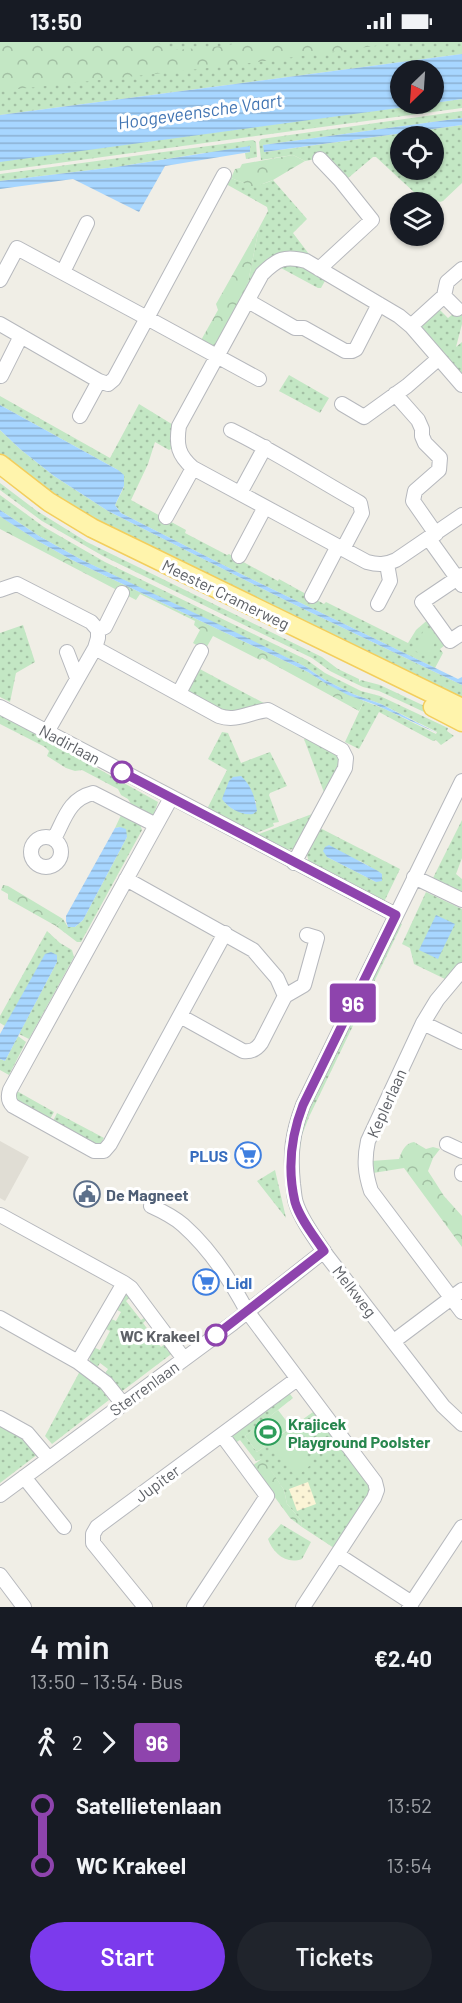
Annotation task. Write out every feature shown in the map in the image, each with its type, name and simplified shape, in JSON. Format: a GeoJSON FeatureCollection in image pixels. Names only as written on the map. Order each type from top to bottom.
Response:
{"type":"FeatureCollection","features":[{"type":"Feature","properties":{"kind":"main road","name":"Meester Cramerweg"},"geometry":{"type":"LineString","coordinates":[[0,464],[50,502],[92,528],[462,708]]}},
{"type":"Feature","properties":{"kind":"main road","name":"Meester Cramerweg"},"geometry":{"type":"LineString","coordinates":[[0,478],[38,507],[109,550],[462,722]]}},
{"type":"Feature","properties":{"kind":"street"},"geometry":{"type":"LineString","coordinates":[[319,269],[372,220],[320,159]]}},
{"type":"Feature","properties":{"kind":"street"},"geometry":{"type":"LineString","coordinates":[[0,324],[108,384],[114,379],[224,175]]}},
{"type":"Feature","properties":{"kind":"street"},"geometry":{"type":"LineString","coordinates":[[63,272],[87,224]]}},
{"type":"Feature","properties":{"kind":"street"},"geometry":{"type":"LineString","coordinates":[[0,279],[17,248],[259,379]]}},
{"type":"Feature","properties":{"kind":"street"},"geometry":{"type":"LineString","coordinates":[[462,385],[411,326],[399,316],[306,261],[292,257],[274,262],[262,274],[178,426],[176,441],[183,460],[193,468],[367,562],[377,565],[396,560],[433,537],[462,515]]}},
{"type":"Feature","properties":{"kind":"street"},"geometry":{"type":"LineString","coordinates":[[411,326],[444,296],[447,282],[462,269]]}},
{"type":"Feature","properties":{"kind":"street"},"geometry":{"type":"LineString","coordinates":[[444,296],[457,309]]}},
{"type":"Feature","properties":{"kind":"street"},"geometry":{"type":"LineString","coordinates":[[248,301],[295,328],[304,328],[345,351],[356,349],[379,304]]}},
{"type":"Feature","properties":{"kind":"street"},"geometry":{"type":"LineString","coordinates":[[1,376],[21,336]]}},
{"type":"Feature","properties":{"kind":"street"},"geometry":{"type":"LineString","coordinates":[[342,404],[364,417],[438,359]]}},
{"type":"Feature","properties":{"kind":"street"},"geometry":{"type":"LineString","coordinates":[[80,416],[99,381]]}},
{"type":"Feature","properties":{"kind":"street"},"geometry":{"type":"LineString","coordinates":[[395,394],[418,420],[423,429],[422,436],[425,443],[440,458],[439,470],[415,491],[413,501],[460,580],[422,602],[450,641],[462,633]]}},
{"type":"Feature","properties":{"kind":"street"},"geometry":{"type":"LineString","coordinates":[[231,430],[265,447],[360,503],[362,513],[312,596]]}},
{"type":"Feature","properties":{"kind":"street"},"geometry":{"type":"LineString","coordinates":[[240,493],[265,447]]}},
{"type":"Feature","properties":{"kind":"street"},"geometry":{"type":"LineString","coordinates":[[166,517],[193,468]]}},
{"type":"Feature","properties":{"kind":"street"},"geometry":{"type":"LineString","coordinates":[[238,556],[266,507]]}},
{"type":"Feature","properties":{"kind":"street"},"geometry":{"type":"LineString","coordinates":[[378,604],[390,580],[387,564]]}},
{"type":"Feature","properties":{"kind":"street"},"geometry":{"type":"LineString","coordinates":[[0,590],[17,584],[91,622],[98,630],[99,638],[95,648],[47,732]]}},
{"type":"Feature","properties":{"kind":"street"},"geometry":{"type":"LineString","coordinates":[[98,630],[105,627],[122,593]]}},
{"type":"Feature","properties":{"kind":"street"},"geometry":{"type":"LineString","coordinates":[[95,648],[227,718],[235,719],[268,710],[338,747],[344,754],[345,768],[294,863]]}},
{"type":"Feature","properties":{"kind":"street"},"geometry":{"type":"LineString","coordinates":[[179,693],[201,651]]}},
{"type":"Feature","properties":{"kind":"street"},"geometry":{"type":"LineString","coordinates":[[67,652],[77,678]]}},
{"type":"Feature","properties":{"kind":"street","name":"Nadirlaan"},"geometry":{"type":"LineString","coordinates":[[0,707],[396,915]]}},
{"type":"Feature","properties":{"kind":"street","name":"Melkweg"},"geometry":{"type":"LineString","coordinates":[[462,781],[303,1105],[291,1144],[291,1166],[296,1203],[324,1251],[442,1406],[462,1424]]}},
{"type":"Feature","properties":{"kind":"street"},"geometry":{"type":"LineString","coordinates":[[54,839],[74,801],[82,795],[93,793],[156,825]]}},
{"type":"Feature","properties":{"kind":"street"},"geometry":{"type":"LineString","coordinates":[[171,798],[9,1094],[10,1103],[94,1150],[104,1151],[110,1144],[225,933]]}},
{"type":"Feature","properties":{"kind":"street"},"geometry":{"type":"LineString","coordinates":[[414,878],[462,900]]}},
{"type":"Feature","properties":{"kind":"street"},"geometry":{"type":"LineString","coordinates":[[126,879],[253,950],[277,978],[285,996]]}},
{"type":"Feature","properties":{"kind":"street"},"geometry":{"type":"LineString","coordinates":[[180,1016],[243,1051],[249,1052],[257,1048],[285,996],[304,986],[317,938],[307,935]]}},
{"type":"Feature","properties":{"kind":"street","name":"Keplerlaan"},"geometry":{"type":"LineString","coordinates":[[462,970],[437,1000],[423,1023],[368,1141],[364,1159],[371,1191],[457,1294],[462,1312]]}},
{"type":"Feature","properties":{"kind":"street"},"geometry":{"type":"LineString","coordinates":[[423,1023],[462,1042]]}},
{"type":"Feature","properties":{"kind":"street"},"geometry":{"type":"LineString","coordinates":[[447,1144],[462,1151]]}},
{"type":"Feature","properties":{"kind":"street"},"geometry":{"type":"LineString","coordinates":[[151,1206],[182,1225],[204,1247],[235,1288],[247,1311],[375,1482],[377,1490],[374,1498],[303,1607]]}},
{"type":"Feature","properties":{"kind":"street"},"geometry":{"type":"LineString","coordinates":[[0,1215],[131,1288],[184,1359]]}},
{"type":"Feature","properties":{"kind":"street","name":"Sterrenlaan"},"geometry":{"type":"LineString","coordinates":[[0,1495],[184,1359],[324,1251]]}},
{"type":"Feature","properties":{"kind":"street"},"geometry":{"type":"LineString","coordinates":[[78,1362],[124,1283]]}},
{"type":"Feature","properties":{"kind":"street"},"geometry":{"type":"LineString","coordinates":[[394,1341],[457,1294]]}},
{"type":"Feature","properties":{"kind":"street"},"geometry":{"type":"LineString","coordinates":[[0,1318],[78,1362],[106,1383],[123,1404]]}},
{"type":"Feature","properties":{"kind":"street","name":"Jupiter"},"geometry":{"type":"LineString","coordinates":[[145,1607],[93,1543],[93,1534],[97,1527],[297,1379]]}},
{"type":"Feature","properties":{"kind":"street"},"geometry":{"type":"LineString","coordinates":[[0,1418],[27,1433],[49,1459]]}},
{"type":"Feature","properties":{"kind":"street"},"geometry":{"type":"LineString","coordinates":[[194,1607],[267,1496],[222,1435]]}},
{"type":"Feature","properties":{"kind":"street"},"geometry":{"type":"LineString","coordinates":[[24,1477],[63,1527]]}},
{"type":"Feature","properties":{"kind":"street"},"geometry":{"type":"LineString","coordinates":[[338,1555],[411,1605],[462,1527]]}},
{"type":"Feature","properties":{"kind":"street"},"geometry":{"type":"LineString","coordinates":[[0,1575],[24,1607]]}},
{"type":"Feature","properties":{"kind":"shaded area"},"geometry":{"type":"Polygon","coordinates":[[[0,1141],[29,1157],[5,1201],[0,1198],[0,1141]]]}},
{"type":"Feature","properties":{"kind":"green space"},"geometry":{"type":"Polygon","coordinates":[[[0,42],[462,42],[462,54],[417,60],[390,60],[390,64],[0,115],[0,42]]]}},
{"type":"Feature","properties":{"kind":"green space"},"geometry":{"type":"Polygon","coordinates":[[[0,42],[155,42],[175,50],[243,42],[403,42],[235,65],[0,91],[0,42]]]}},
{"type":"Feature","properties":{"kind":"green space"},"geometry":{"type":"Polygon","coordinates":[[[462,99],[462,108],[444,110],[444,101],[462,99]]]}},
{"type":"Feature","properties":{"kind":"green space"},"geometry":{"type":"Polygon","coordinates":[[[390,109],[390,114],[418,114],[0,171],[2,161],[390,109]]]}},
{"type":"Feature","properties":{"kind":"green space"},"geometry":{"type":"Polygon","coordinates":[[[462,111],[462,118],[263,145],[265,152],[390,135],[390,170],[376,157],[373,157],[347,179],[316,159],[305,161],[293,155],[261,160],[259,142],[261,139],[462,111]]]}},
{"type":"Feature","properties":{"kind":"green space"},"geometry":{"type":"Polygon","coordinates":[[[462,125],[462,183],[444,200],[444,192],[414,192],[401,180],[444,180],[444,127],[462,125]]]}},
{"type":"Feature","properties":{"kind":"green space"},"geometry":{"type":"Polygon","coordinates":[[[253,140],[256,142],[257,157],[246,159],[245,153],[250,152],[204,153],[116,167],[0,181],[0,174],[253,140]]]}},
{"type":"Feature","properties":{"kind":"green space"},"geometry":{"type":"Polygon","coordinates":[[[293,155],[305,161],[273,180],[257,186],[231,178],[235,169],[240,168],[242,164],[293,155]]]}},
{"type":"Feature","properties":{"kind":"green space"},"geometry":{"type":"Polygon","coordinates":[[[231,178],[252,185],[273,180],[307,219],[293,233],[312,258],[291,253],[245,297],[259,228],[268,211],[267,207],[226,184],[231,178]]]}},
{"type":"Feature","properties":{"kind":"green space"},"geometry":{"type":"Polygon","coordinates":[[[259,228],[245,297],[216,350],[200,342],[218,310],[216,304],[259,228]]]}},
{"type":"Feature","properties":{"kind":"green space"},"geometry":{"type":"Polygon","coordinates":[[[283,264],[299,266],[326,279],[321,288],[318,288],[281,268],[283,264]]]}},
{"type":"Feature","properties":{"kind":"green space"},"geometry":{"type":"Polygon","coordinates":[[[462,307],[462,324],[456,347],[462,342],[462,379],[421,327],[439,309],[448,318],[462,307]]]}},
{"type":"Feature","properties":{"kind":"green space"},"geometry":{"type":"Polygon","coordinates":[[[289,375],[329,398],[320,413],[279,391],[289,375]]]}},
{"type":"Feature","properties":{"kind":"green space"},"geometry":{"type":"Polygon","coordinates":[[[0,396],[110,458],[139,404],[175,426],[173,448],[169,450],[155,442],[148,464],[131,500],[227,555],[408,643],[416,630],[431,617],[449,642],[440,649],[443,653],[435,668],[121,513],[115,505],[124,487],[118,470],[0,405],[0,396]]]}},
{"type":"Feature","properties":{"kind":"green space"},"geometry":{"type":"Polygon","coordinates":[[[0,430],[54,476],[108,511],[289,602],[462,685],[462,700],[107,533],[0,460],[0,430]]]}},
{"type":"Feature","properties":{"kind":"green space"},"geometry":{"type":"Polygon","coordinates":[[[0,483],[37,511],[87,542],[322,657],[338,669],[359,679],[359,682],[361,680],[380,685],[452,719],[450,724],[379,691],[363,687],[342,677],[312,658],[103,556],[42,521],[0,490],[0,483]]]}},
{"type":"Feature","properties":{"kind":"green space"},"geometry":{"type":"Polygon","coordinates":[[[0,495],[44,527],[105,562],[307,660],[325,673],[361,691],[380,696],[448,728],[447,731],[454,736],[441,745],[436,740],[433,741],[379,712],[359,749],[345,742],[364,701],[436,734],[437,732],[381,704],[353,694],[304,666],[82,560],[39,536],[0,510],[0,495]]]}},
{"type":"Feature","properties":{"kind":"green space"},"geometry":{"type":"Polygon","coordinates":[[[0,516],[72,560],[364,701],[359,711],[262,658],[260,660],[213,636],[205,650],[193,643],[200,630],[194,625],[195,621],[140,594],[136,600],[0,529],[0,516]]]}},
{"type":"Feature","properties":{"kind":"green space"},"geometry":{"type":"Polygon","coordinates":[[[23,625],[35,662],[16,673],[10,702],[0,697],[0,633],[23,625]]]}},
{"type":"Feature","properties":{"kind":"green space"},"geometry":{"type":"Polygon","coordinates":[[[424,629],[438,635],[429,657],[415,651],[424,629]]]}},
{"type":"Feature","properties":{"kind":"green space"},"geometry":{"type":"Polygon","coordinates":[[[196,667],[266,704],[234,716],[185,690],[196,667]]]}},
{"type":"Feature","properties":{"kind":"green space"},"geometry":{"type":"Polygon","coordinates":[[[0,714],[158,802],[152,820],[136,812],[118,789],[82,770],[75,771],[66,768],[47,756],[49,751],[45,747],[0,724],[0,714]]]}},
{"type":"Feature","properties":{"kind":"green space"},"geometry":{"type":"Polygon","coordinates":[[[222,732],[228,733],[241,763],[270,752],[287,786],[269,795],[279,822],[254,834],[207,809],[227,770],[208,759],[222,732]],[[256,801],[225,803],[234,810],[256,811],[256,801]]]}},
{"type":"Feature","properties":{"kind":"green space"},"geometry":{"type":"Polygon","coordinates":[[[304,739],[332,752],[336,751],[342,759],[325,795],[304,739]]]}},
{"type":"Feature","properties":{"kind":"green space"},"geometry":{"type":"Polygon","coordinates":[[[122,813],[140,824],[142,830],[81,942],[77,942],[56,926],[63,919],[68,927],[75,927],[83,920],[127,837],[120,827],[115,828],[122,813]]]}},
{"type":"Feature","properties":{"kind":"green space"},"geometry":{"type":"Polygon","coordinates":[[[312,814],[293,849],[280,848],[260,837],[259,834],[312,814]]]}},
{"type":"Feature","properties":{"kind":"green space"},"geometry":{"type":"Polygon","coordinates":[[[462,820],[462,858],[456,874],[462,879],[462,892],[433,878],[462,820]]]}},
{"type":"Feature","properties":{"kind":"green space"},"geometry":{"type":"Polygon","coordinates":[[[320,828],[400,869],[384,902],[309,863],[307,855],[320,828]],[[327,857],[376,882],[382,874],[360,861],[327,857]]]}},
{"type":"Feature","properties":{"kind":"green space"},"geometry":{"type":"Polygon","coordinates":[[[3,885],[63,919],[56,926],[8,899],[8,894],[1,890],[3,885]]]}},
{"type":"Feature","properties":{"kind":"green space"},"geometry":{"type":"Polygon","coordinates":[[[426,892],[462,909],[462,963],[447,980],[414,964],[410,948],[402,944],[426,892]]]}},
{"type":"Feature","properties":{"kind":"green space"},"geometry":{"type":"Polygon","coordinates":[[[398,922],[402,924],[309,1117],[302,1135],[300,1149],[297,1149],[307,1110],[398,922]]]}},
{"type":"Feature","properties":{"kind":"green space"},"geometry":{"type":"Polygon","coordinates":[[[47,931],[72,950],[74,957],[29,1039],[19,1034],[57,962],[57,955],[21,999],[5,1026],[0,1023],[0,1016],[47,931]]]}},
{"type":"Feature","properties":{"kind":"green space"},"geometry":{"type":"Polygon","coordinates":[[[18,1036],[26,1042],[9,1075],[0,1070],[0,1059],[5,1061],[18,1036]]]}},
{"type":"Feature","properties":{"kind":"green space"},"geometry":{"type":"Polygon","coordinates":[[[15,1090],[54,1112],[49,1121],[18,1104],[14,1098],[15,1090]]]}},
{"type":"Feature","properties":{"kind":"green space"},"geometry":{"type":"Polygon","coordinates":[[[57,1113],[104,1138],[99,1146],[96,1147],[52,1123],[57,1113]]]}},
{"type":"Feature","properties":{"kind":"green space"},"geometry":{"type":"Polygon","coordinates":[[[414,1142],[426,1149],[433,1147],[440,1149],[433,1158],[428,1171],[444,1196],[462,1216],[462,1247],[404,1168],[373,1173],[371,1161],[399,1159],[406,1146],[414,1142]]]}},
{"type":"Feature","properties":{"kind":"green space"},"geometry":{"type":"Polygon","coordinates":[[[275,1170],[286,1218],[257,1181],[275,1170]]]}},
{"type":"Feature","properties":{"kind":"green space"},"geometry":{"type":"Polygon","coordinates":[[[127,1291],[131,1296],[126,1301],[141,1320],[147,1316],[148,1318],[143,1323],[149,1331],[155,1327],[158,1331],[152,1336],[161,1347],[166,1343],[174,1352],[121,1392],[104,1375],[108,1369],[100,1363],[96,1369],[91,1364],[90,1358],[93,1347],[100,1350],[110,1331],[104,1328],[109,1318],[116,1321],[121,1312],[114,1308],[127,1291]]]}},
{"type":"Feature","properties":{"kind":"green space"},"geometry":{"type":"Polygon","coordinates":[[[80,1371],[100,1387],[109,1400],[52,1444],[45,1436],[80,1371]]]}},
{"type":"Feature","properties":{"kind":"green space"},"geometry":{"type":"Polygon","coordinates":[[[287,1390],[293,1398],[245,1436],[257,1452],[313,1412],[372,1490],[334,1548],[302,1527],[301,1520],[287,1504],[284,1490],[263,1459],[256,1461],[240,1440],[233,1444],[232,1435],[287,1390]]]}},
{"type":"Feature","properties":{"kind":"green space","name":"Krajicek Playground Poolster"},"geometry":{"type":"Polygon","coordinates":[[[278,1410],[291,1427],[257,1452],[245,1436],[278,1410]]]}},
{"type":"Feature","properties":{"kind":"green space"},"geometry":{"type":"Polygon","coordinates":[[[0,1421],[21,1434],[38,1454],[0,1483],[0,1421]]]}},
{"type":"Feature","properties":{"kind":"green space"},"geometry":{"type":"Polygon","coordinates":[[[289,1432],[313,1463],[296,1477],[272,1446],[289,1432]]]}},
{"type":"Feature","properties":{"kind":"green space"},"geometry":{"type":"Polygon","coordinates":[[[263,1458],[284,1490],[287,1504],[301,1520],[302,1527],[290,1518],[252,1466],[263,1458]]]}},
{"type":"Feature","properties":{"kind":"green space"},"geometry":{"type":"Polygon","coordinates":[[[281,1524],[311,1542],[302,1559],[286,1559],[270,1544],[268,1539],[281,1524]]]}},
{"type":"Feature","properties":{"kind":"sand"},"geometry":{"type":"Polygon","coordinates":[[[308,1482],[316,1504],[297,1511],[289,1489],[308,1482]]]}},
{"type":"Feature","properties":{"kind":"water"},"geometry":{"type":"Polygon","coordinates":[[[462,54],[462,99],[444,102],[444,60],[417,60],[462,54]]]}},
{"type":"Feature","properties":{"kind":"water","name":"Hoogeveensche Vaart"},"geometry":{"type":"Polygon","coordinates":[[[390,64],[390,109],[0,162],[0,115],[390,64]]]}},
{"type":"Feature","properties":{"kind":"water"},"geometry":{"type":"Polygon","coordinates":[[[462,118],[462,125],[444,127],[403,126],[462,118]]]}},
{"type":"Feature","properties":{"kind":"water"},"geometry":{"type":"Polygon","coordinates":[[[390,128],[390,135],[264,152],[263,145],[390,128]]]}},
{"type":"Feature","properties":{"kind":"water"},"geometry":{"type":"Polygon","coordinates":[[[250,146],[250,152],[165,166],[139,212],[73,179],[0,189],[0,181],[116,167],[250,146]]]}},
{"type":"Feature","properties":{"kind":"water"},"geometry":{"type":"Polygon","coordinates":[[[0,405],[124,475],[124,486],[115,505],[121,513],[458,679],[462,677],[462,685],[289,602],[108,511],[54,476],[0,430],[0,405]]]}},
{"type":"Feature","properties":{"kind":"water"},"geometry":{"type":"Polygon","coordinates":[[[0,510],[39,536],[82,560],[233,631],[304,666],[353,694],[381,704],[437,733],[348,695],[308,672],[72,560],[4,519],[0,516],[0,510]]]}},
{"type":"Feature","properties":{"kind":"water"},"geometry":{"type":"Polygon","coordinates":[[[241,776],[254,796],[257,811],[253,814],[236,811],[222,799],[229,781],[233,777],[241,776]]]}},
{"type":"Feature","properties":{"kind":"water"},"geometry":{"type":"Polygon","coordinates":[[[115,828],[126,829],[127,837],[83,920],[75,927],[68,927],[66,916],[115,828]]]}},
{"type":"Feature","properties":{"kind":"water"},"geometry":{"type":"Polygon","coordinates":[[[329,845],[378,871],[382,874],[382,881],[376,882],[327,857],[323,851],[329,845]]]}},
{"type":"Feature","properties":{"kind":"water"},"geometry":{"type":"Polygon","coordinates":[[[436,915],[455,924],[438,959],[419,950],[436,915]]]}},
{"type":"Feature","properties":{"kind":"water"},"geometry":{"type":"Polygon","coordinates":[[[51,952],[57,955],[57,962],[5,1061],[0,1059],[0,1034],[45,954],[51,952]]]}},
{"type":"Feature","properties":{"kind":"bus line","name":"96"},"geometry":{"type":"LineString","coordinates":[[122,772],[396,915],[295,1125],[291,1144],[291,1166],[296,1203],[310,1231],[324,1251],[216,1335]]}},
{"type":"Feature","properties":{"kind":"place","name":"PLUS"},"geometry":{"type":"Point","coordinates":[248,1155]}},
{"type":"Feature","properties":{"kind":"place","name":"De Magneet"},"geometry":{"type":"Point","coordinates":[87,1194]}},
{"type":"Feature","properties":{"kind":"place","name":"Lidl"},"geometry":{"type":"Point","coordinates":[206,1282]}},
{"type":"Feature","properties":{"kind":"place","name":"WC Krakeel"},"geometry":{"type":"Point","coordinates":[216,1335]}},
{"type":"Feature","properties":{"kind":"place","name":"Krajicek Playground Poolster"},"geometry":{"type":"Point","coordinates":[268,1432]}}]}
